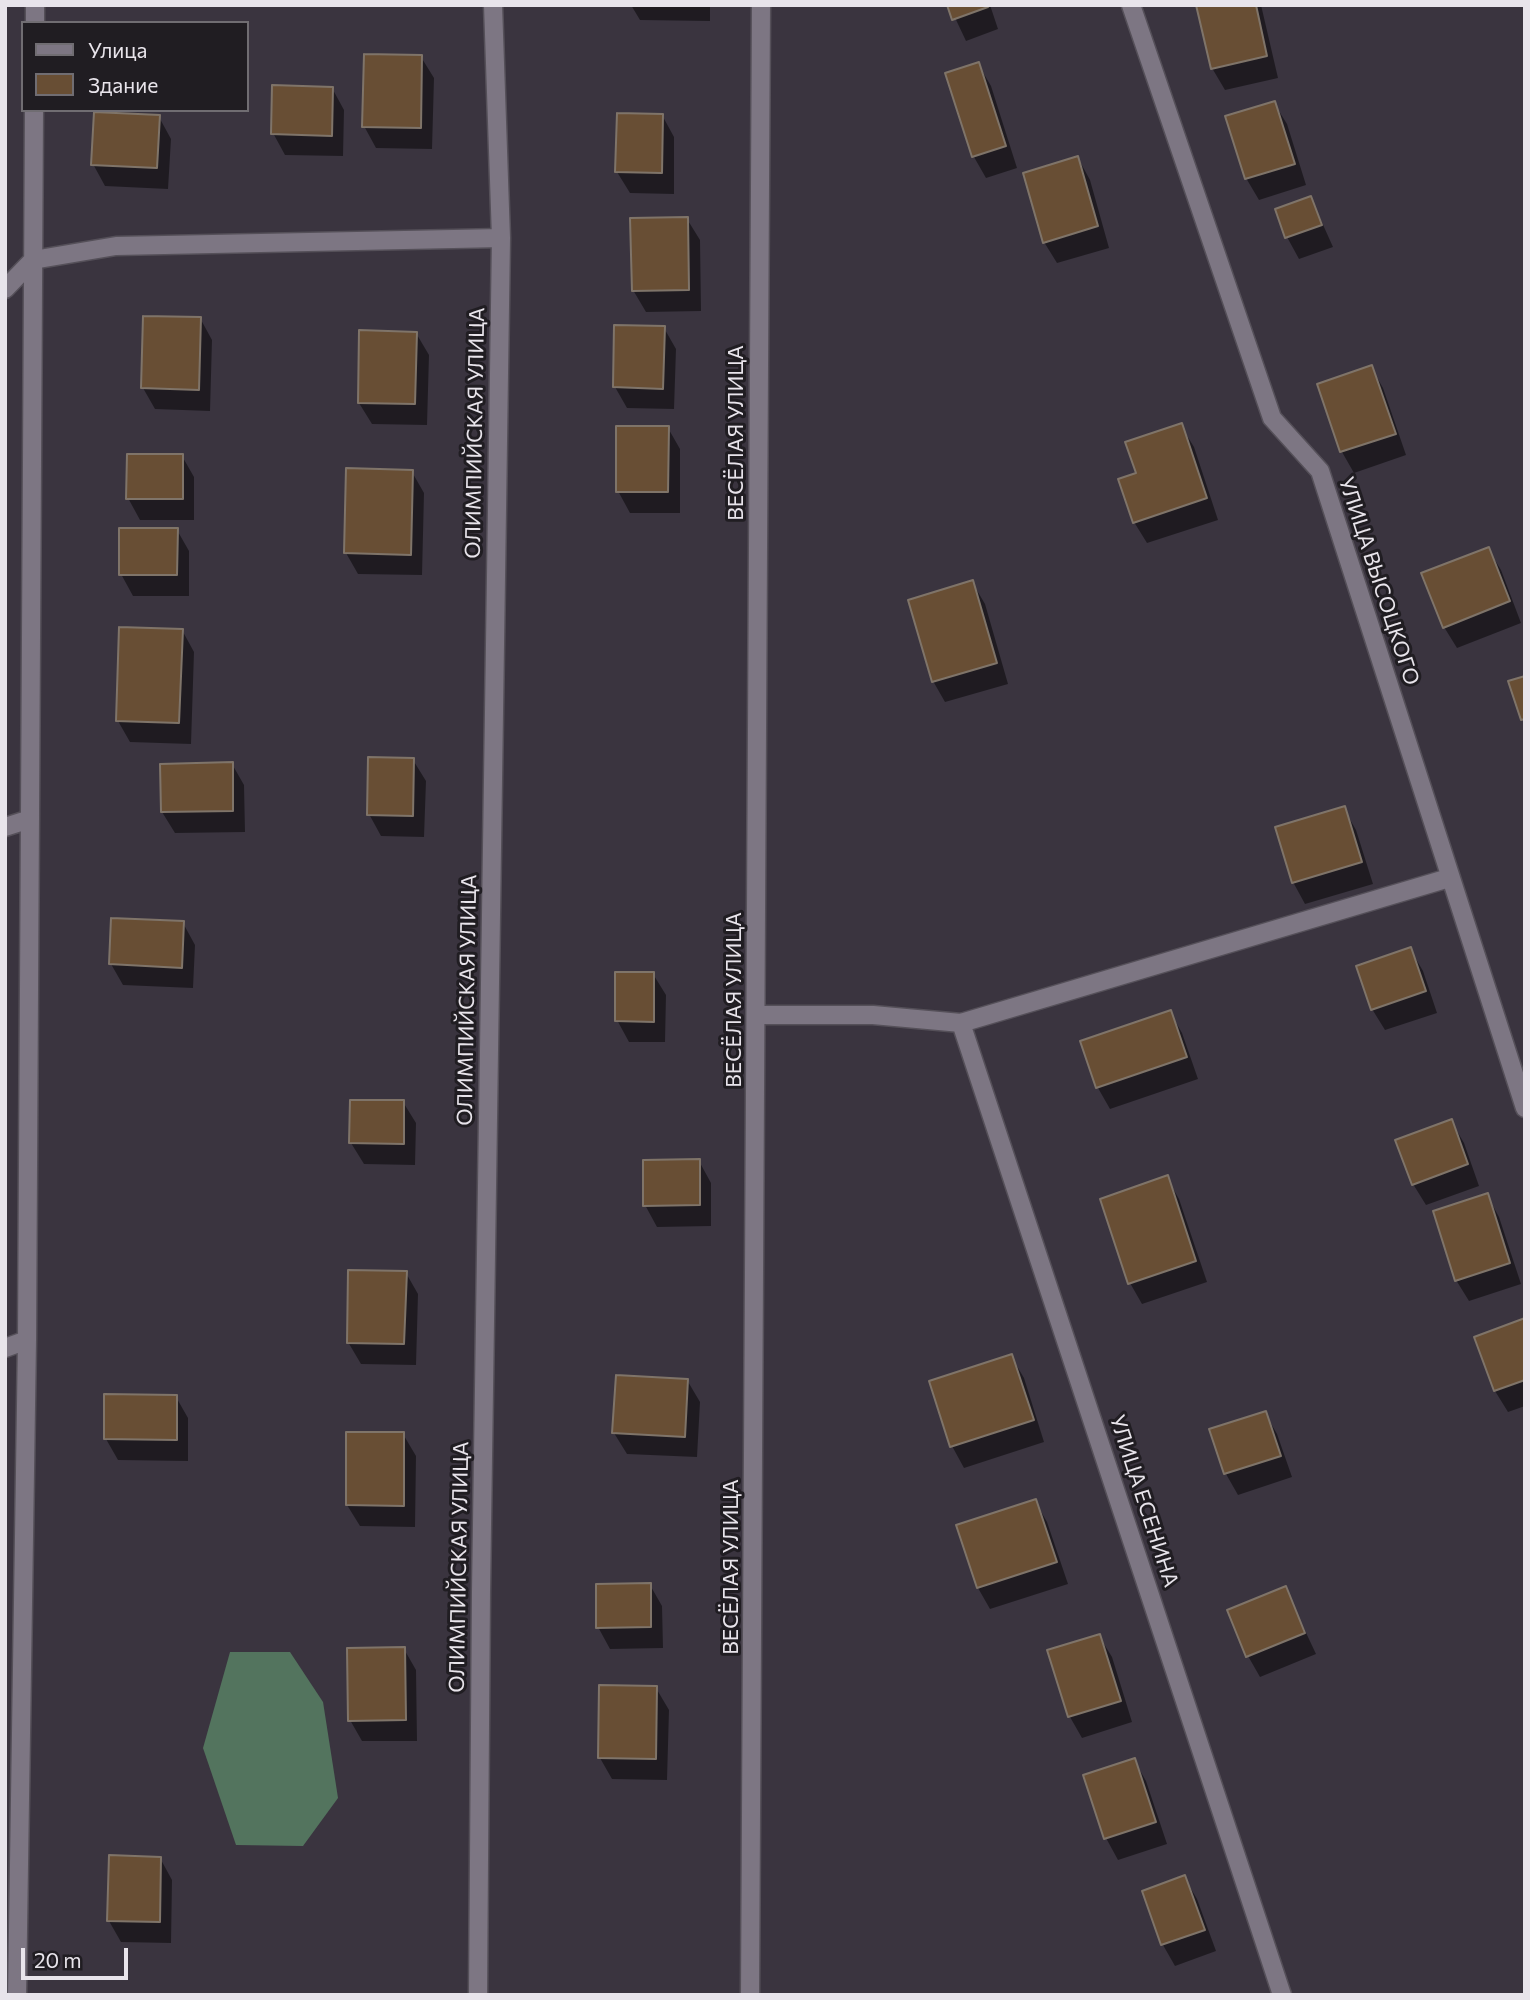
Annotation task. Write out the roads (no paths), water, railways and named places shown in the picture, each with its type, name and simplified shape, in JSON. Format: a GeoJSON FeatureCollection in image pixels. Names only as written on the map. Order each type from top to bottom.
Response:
{"type":"FeatureCollection","features":[{"type":"Feature","properties":{"kind":"street","name":"ОЛИМПИЙСКАЯ УЛИЦА"},"geometry":{"type":"LineString","coordinates":[[478,1995],[481,1563],[501,239],[493,5]]}},
{"type":"Feature","properties":{"kind":"street","name":"ВЕСЁЛАЯ УЛИЦА"},"geometry":{"type":"LineString","coordinates":[[751,1995],[761,5]]}},
{"type":"Feature","properties":{"kind":"street","name":"УЛИЦА ВЫСОЦКОГО"},"geometry":{"type":"LineString","coordinates":[[1131,5],[1272,418],[1321,471],[1449,878],[1525,1108]]}},
{"type":"Feature","properties":{"kind":"street"},"geometry":{"type":"LineString","coordinates":[[17,1995],[26,1340],[34,112]]}},
{"type":"Feature","properties":{"kind":"street"},"geometry":{"type":"LineString","coordinates":[[5,289],[33,260],[116,246],[501,239]]}},
{"type":"Feature","properties":{"kind":"street"},"geometry":{"type":"LineString","coordinates":[[5,827],[30,819]]}},
{"type":"Feature","properties":{"kind":"street"},"geometry":{"type":"LineString","coordinates":[[757,1015],[873,1015],[961,1023],[1449,878]]}},
{"type":"Feature","properties":{"kind":"street","name":"УЛИЦА ЕСЕНИНА"},"geometry":{"type":"LineString","coordinates":[[961,1023],[1282,1995]]}},
{"type":"Feature","properties":{"kind":"street"},"geometry":{"type":"LineString","coordinates":[[5,1348],[26,1340]]}}]}
